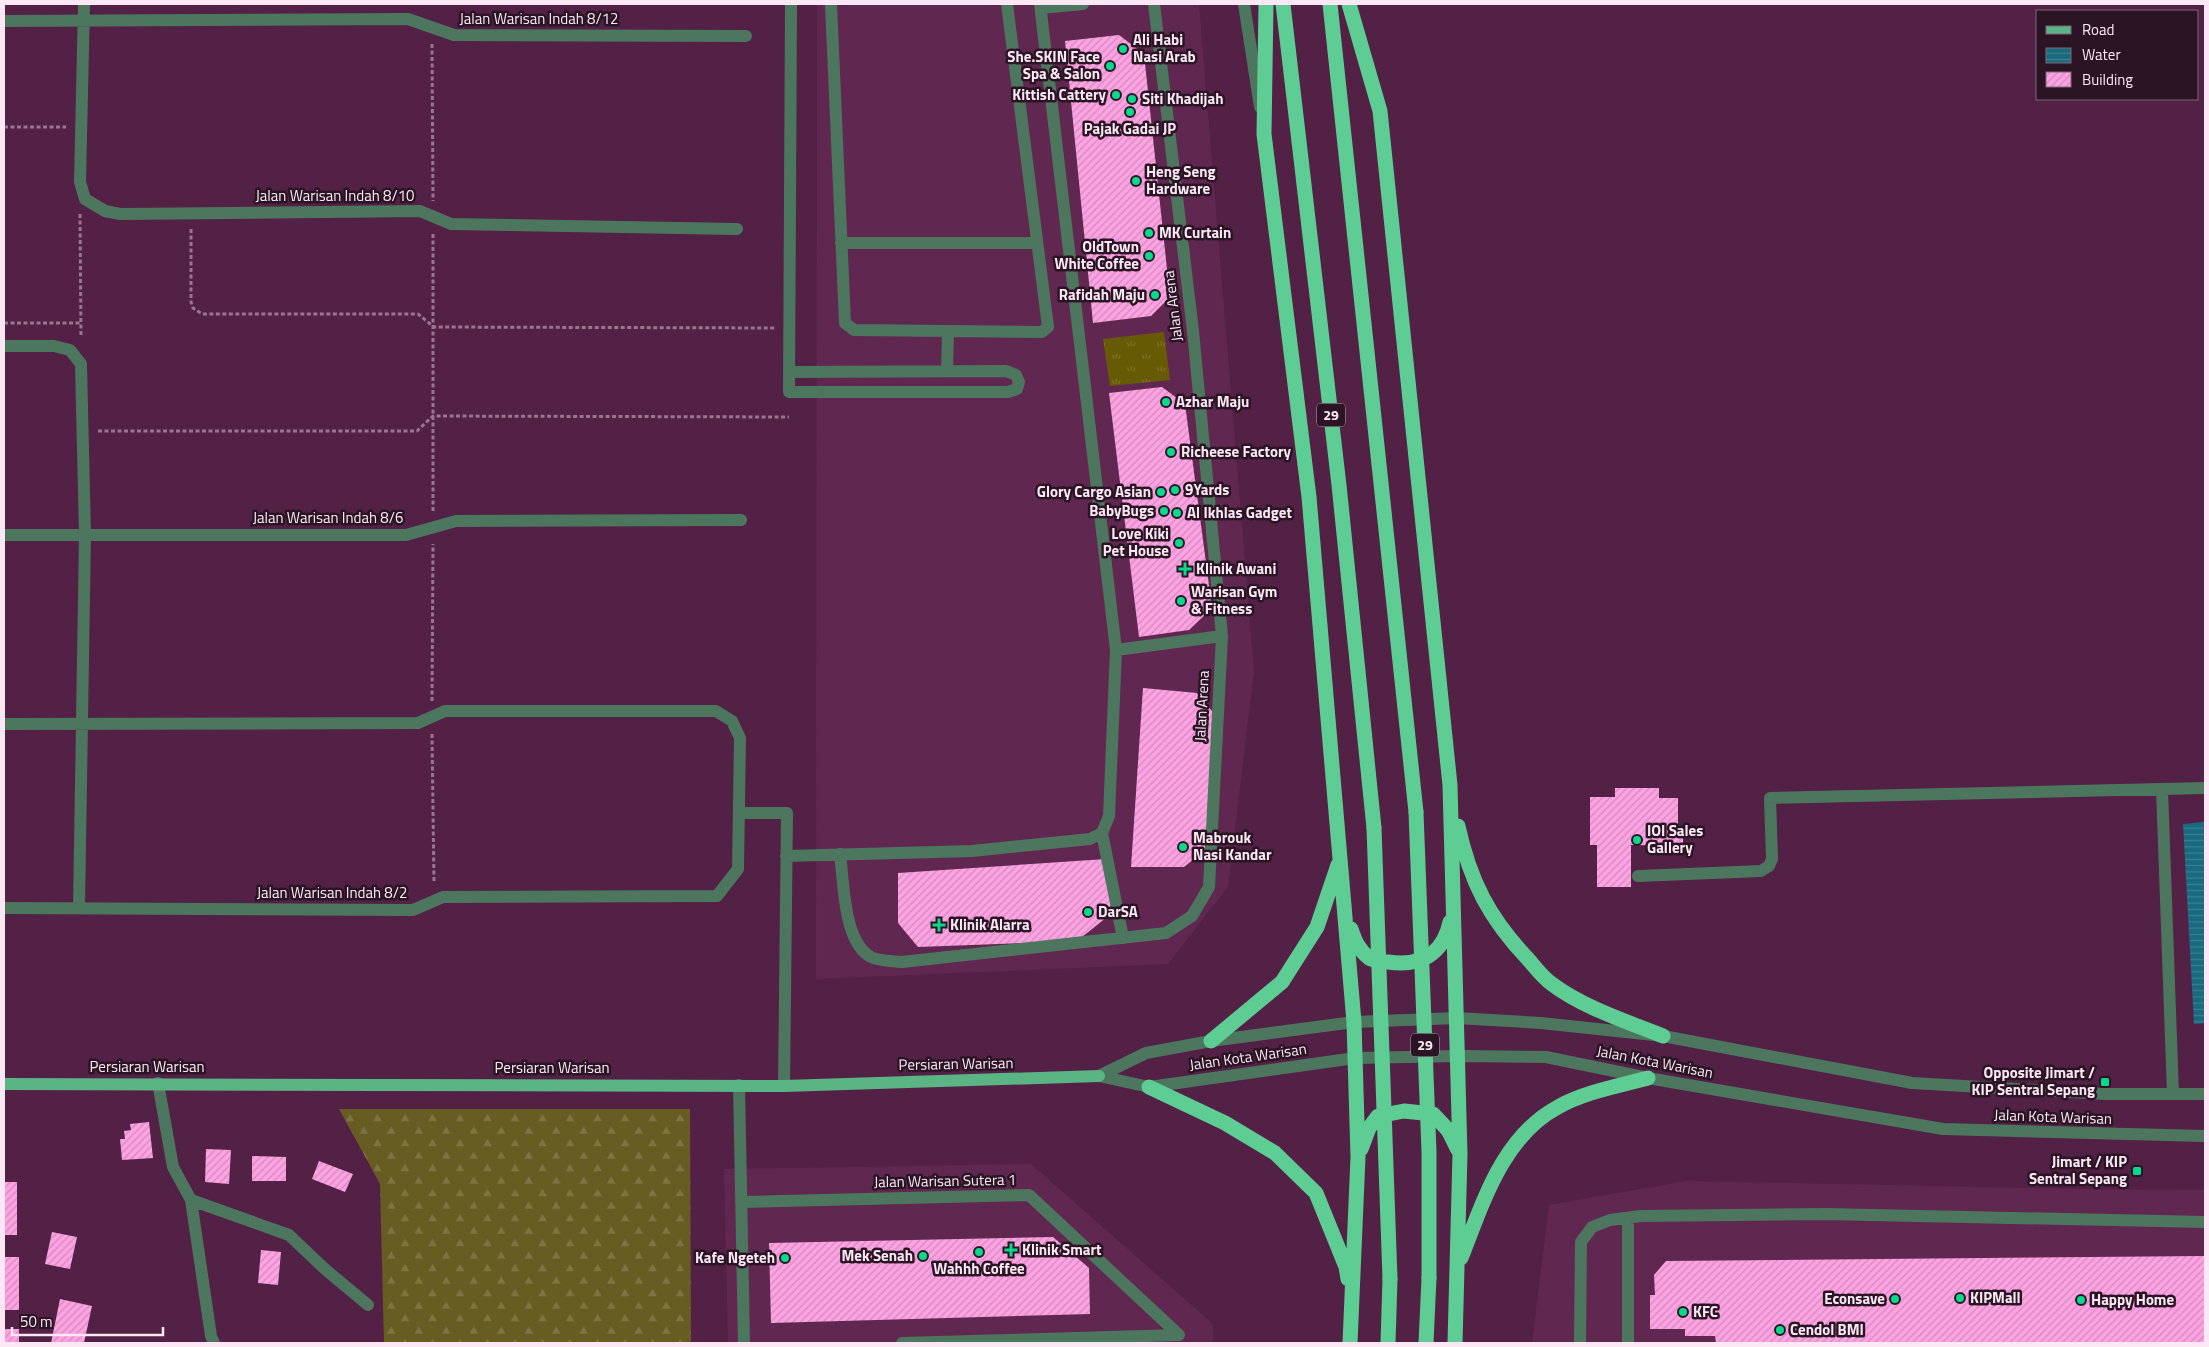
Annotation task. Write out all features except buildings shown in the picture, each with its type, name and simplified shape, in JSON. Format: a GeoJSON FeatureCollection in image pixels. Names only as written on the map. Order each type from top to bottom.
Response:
{"type":"FeatureCollection","features":[{"type":"Feature","properties":{"kind":"highway"},"geometry":{"type":"LineString","coordinates":[[1266,4],[1264,134],[1309,497],[1354,1022],[1358,1157],[1350,1343]]}},
{"type":"Feature","properties":{"kind":"highway","name":"29"},"geometry":{"type":"LineString","coordinates":[[1283,4],[1339,485],[1374,828],[1390,1279],[1388,1343]]}},
{"type":"Feature","properties":{"kind":"highway","name":"29"},"geometry":{"type":"LineString","coordinates":[[1330,4],[1416,812],[1429,1143],[1429,1278],[1426,1343]]}},
{"type":"Feature","properties":{"kind":"highway"},"geometry":{"type":"LineString","coordinates":[[1349,4],[1380,110],[1450,785],[1460,1154],[1455,1343]]}},
{"type":"Feature","properties":{"kind":"highway"},"geometry":{"type":"LineString","coordinates":[[1450,785],[1465,859],[1484,903],[1516,947],[1551,984],[1605,1013],[1663,1036]]}},
{"type":"Feature","properties":{"kind":"highway"},"geometry":{"type":"LineString","coordinates":[[1211,1041],[1282,982],[1317,927],[1339,863]]}},
{"type":"Feature","properties":{"kind":"highway"},"geometry":{"type":"LineString","coordinates":[[1345,914],[1357,946],[1371,959],[1400,964],[1430,957],[1447,938],[1454,905]]}},
{"type":"Feature","properties":{"kind":"highway"},"geometry":{"type":"LineString","coordinates":[[1457,1268],[1482,1201],[1516,1142],[1542,1117],[1559,1106],[1648,1078]]}},
{"type":"Feature","properties":{"kind":"highway"},"geometry":{"type":"LineString","coordinates":[[1149,1087],[1225,1124],[1275,1153],[1316,1193],[1346,1267],[1352,1313]]}},
{"type":"Feature","properties":{"kind":"highway"},"geometry":{"type":"LineString","coordinates":[[1358,1157],[1369,1128],[1378,1116],[1404,1111],[1433,1114],[1448,1130],[1460,1154]]}},
{"type":"Feature","properties":{"kind":"main road","name":"Persiaran Warisan"},"geometry":{"type":"LineString","coordinates":[[4,1084],[784,1086],[1099,1076]]}},
{"type":"Feature","properties":{"kind":"street"},"geometry":{"type":"LineString","coordinates":[[84,4],[80,182],[85,199]]}},
{"type":"Feature","properties":{"kind":"street"},"geometry":{"type":"LineString","coordinates":[[789,372],[1006,371],[1019,378],[1019,386],[1013,392],[789,392],[789,372],[789,328],[791,4]]}},
{"type":"Feature","properties":{"kind":"street"},"geometry":{"type":"LineString","coordinates":[[831,4],[845,323],[854,330],[1042,332],[1048,327],[1007,4]]}},
{"type":"Feature","properties":{"kind":"street"},"geometry":{"type":"LineString","coordinates":[[1083,4],[1041,6],[1116,650],[1108,816],[1102,833],[1123,938]]}},
{"type":"Feature","properties":{"kind":"street","name":"Jalan Arena"},"geometry":{"type":"LineString","coordinates":[[840,854],[849,923],[857,946],[871,957],[902,962],[1166,933],[1192,916],[1209,887],[1222,636],[1193,331],[1154,4]]}},
{"type":"Feature","properties":{"kind":"street"},"geometry":{"type":"LineString","coordinates":[[1244,4],[1264,134]]}},
{"type":"Feature","properties":{"kind":"street","name":"Jalan Warisan Indah 8/12"},"geometry":{"type":"LineString","coordinates":[[4,22],[408,19],[454,35],[746,36]]}},
{"type":"Feature","properties":{"kind":"street","name":"Jalan Warisan Indah 8/10"},"geometry":{"type":"LineString","coordinates":[[85,199],[104,211],[120,214],[420,211],[452,224],[737,230]]}},
{"type":"Feature","properties":{"kind":"street"},"geometry":{"type":"LineString","coordinates":[[842,243],[1038,243]]}},
{"type":"Feature","properties":{"kind":"street"},"geometry":{"type":"LineString","coordinates":[[947,372],[948,331]]}},
{"type":"Feature","properties":{"kind":"street"},"geometry":{"type":"LineString","coordinates":[[4,346],[54,346],[70,350],[81,364],[85,535],[80,725],[79,907]]}},
{"type":"Feature","properties":{"kind":"street","name":"Jalan Warisan Indah 8/6"},"geometry":{"type":"LineString","coordinates":[[4,535],[406,535],[456,520],[741,520]]}},
{"type":"Feature","properties":{"kind":"street"},"geometry":{"type":"LineString","coordinates":[[1116,650],[1222,636]]}},
{"type":"Feature","properties":{"kind":"street"},"geometry":{"type":"LineString","coordinates":[[4,724],[418,723],[445,711],[716,711],[732,721],[740,738],[739,813],[786,813],[784,1086]]}},
{"type":"Feature","properties":{"kind":"street"},"geometry":{"type":"LineString","coordinates":[[1638,876],[1761,871],[1769,866],[1772,859],[1770,798],[2205,788]]}},
{"type":"Feature","properties":{"kind":"street"},"geometry":{"type":"LineString","coordinates":[[2162,789],[2174,1094]]}},
{"type":"Feature","properties":{"kind":"street","name":"Jalan Warisan Indah 8/2"},"geometry":{"type":"LineString","coordinates":[[4,908],[413,910],[443,897],[717,896],[738,869],[739,813]]}},
{"type":"Feature","properties":{"kind":"street"},"geometry":{"type":"LineString","coordinates":[[786,856],[972,852],[1090,839],[1102,833]]}},
{"type":"Feature","properties":{"kind":"street","name":"Jalan Kota Warisan"},"geometry":{"type":"LineString","coordinates":[[1099,1076],[1146,1053],[1211,1041],[1354,1022],[1457,1018],[1541,1023],[1663,1036],[1912,1083],[2105,1094],[2205,1094]]}},
{"type":"Feature","properties":{"kind":"street","name":"Jalan Kota Warisan"},"geometry":{"type":"LineString","coordinates":[[1099,1076],[1149,1087],[1355,1058],[1546,1057],[1648,1078],[1943,1129],[2205,1136]]}},
{"type":"Feature","properties":{"kind":"street"},"geometry":{"type":"LineString","coordinates":[[158,1083],[173,1167],[191,1200],[211,1336],[214,1343]]}},
{"type":"Feature","properties":{"kind":"street"},"geometry":{"type":"LineString","coordinates":[[739,1085],[744,1343]]}},
{"type":"Feature","properties":{"kind":"street","name":"Jalan Warisan Sutera 1"},"geometry":{"type":"LineString","coordinates":[[741,1202],[1029,1195],[1179,1335],[902,1343]]}},
{"type":"Feature","properties":{"kind":"street"},"geometry":{"type":"LineString","coordinates":[[191,1200],[289,1235],[326,1270],[368,1305]]}},
{"type":"Feature","properties":{"kind":"street"},"geometry":{"type":"LineString","coordinates":[[1580,1343],[1581,1242],[1592,1227],[1610,1220],[1826,1214],[2205,1222]]}},
{"type":"Feature","properties":{"kind":"street"},"geometry":{"type":"LineString","coordinates":[[1628,1218],[1628,1343]]}},
{"type":"Feature","properties":{"kind":"path"},"geometry":{"type":"LineString","coordinates":[[432,28],[434,327],[432,717],[435,900]]}},
{"type":"Feature","properties":{"kind":"path"},"geometry":{"type":"LineString","coordinates":[[4,127],[82,127]]}},
{"type":"Feature","properties":{"kind":"path"},"geometry":{"type":"LineString","coordinates":[[81,364],[80,210],[85,199]]}},
{"type":"Feature","properties":{"kind":"path"},"geometry":{"type":"LineString","coordinates":[[191,213],[191,302],[193,308],[202,314],[418,314],[434,327],[789,328]]}},
{"type":"Feature","properties":{"kind":"path"},"geometry":{"type":"LineString","coordinates":[[4,323],[81,323]]}},
{"type":"Feature","properties":{"kind":"path"},"geometry":{"type":"LineString","coordinates":[[82,431],[417,431],[433,416],[789,417]]}},
{"type":"Feature","properties":{"kind":"shaded area"},"geometry":{"type":"Polygon","coordinates":[[[817,4],[1199,4],[1254,672],[1228,887],[1168,964],[816,979],[817,4]]]}},
{"type":"Feature","properties":{"kind":"shaded area"},"geometry":{"type":"Polygon","coordinates":[[[1031,1164],[1213,1324],[1213,1343],[728,1343],[724,1169],[1031,1164]]]}},
{"type":"Feature","properties":{"kind":"shaded area"},"geometry":{"type":"Polygon","coordinates":[[[1686,1181],[2205,1190],[2205,1343],[1532,1343],[1549,1205],[1686,1181]]]}},
{"type":"Feature","properties":{"kind":"green space"},"geometry":{"type":"Polygon","coordinates":[[[1164,332],[1170,380],[1110,386],[1103,339],[1164,332]]]}},
{"type":"Feature","properties":{"kind":"green space"},"geometry":{"type":"Polygon","coordinates":[[[339,1109],[690,1109],[691,1343],[384,1343],[380,1184],[339,1109]]]}},
{"type":"Feature","properties":{"kind":"water"},"geometry":{"type":"Polygon","coordinates":[[[2205,822],[2205,1023],[2194,1024],[2183,824],[2205,822]]]}},
{"type":"Feature","properties":{"kind":"place","name":"Ali Habi Nasi Arab"},"geometry":{"type":"Point","coordinates":[1123,49]}},
{"type":"Feature","properties":{"kind":"place","name":"She.SKIN Face Spa & Salon"},"geometry":{"type":"Point","coordinates":[1110,66]}},
{"type":"Feature","properties":{"kind":"place","name":"Kittish Cattery"},"geometry":{"type":"Point","coordinates":[1116,95]}},
{"type":"Feature","properties":{"kind":"place","name":"Siti Khadijah"},"geometry":{"type":"Point","coordinates":[1132,99]}},
{"type":"Feature","properties":{"kind":"place","name":"Pajak Gadai JP"},"geometry":{"type":"Point","coordinates":[1130,112]}},
{"type":"Feature","properties":{"kind":"place","name":"Heng Seng Hardware"},"geometry":{"type":"Point","coordinates":[1136,181]}},
{"type":"Feature","properties":{"kind":"place","name":"MK Curtain"},"geometry":{"type":"Point","coordinates":[1149,233]}},
{"type":"Feature","properties":{"kind":"place","name":"OldTown White Coffee"},"geometry":{"type":"Point","coordinates":[1149,256]}},
{"type":"Feature","properties":{"kind":"place","name":"Rafidah Maju"},"geometry":{"type":"Point","coordinates":[1155,295]}},
{"type":"Feature","properties":{"kind":"place","name":"Azhar Maju"},"geometry":{"type":"Point","coordinates":[1166,402]}},
{"type":"Feature","properties":{"kind":"place","name":"Richeese Factory"},"geometry":{"type":"Point","coordinates":[1171,452]}},
{"type":"Feature","properties":{"kind":"place","name":"9Yards"},"geometry":{"type":"Point","coordinates":[1175,490]}},
{"type":"Feature","properties":{"kind":"place","name":"Glory Cargo Asian"},"geometry":{"type":"Point","coordinates":[1161,492]}},
{"type":"Feature","properties":{"kind":"place","name":"BabyBugs"},"geometry":{"type":"Point","coordinates":[1164,511]}},
{"type":"Feature","properties":{"kind":"place","name":"Al Ikhlas Gadget"},"geometry":{"type":"Point","coordinates":[1177,513]}},
{"type":"Feature","properties":{"kind":"place","name":"Love Kiki Pet House"},"geometry":{"type":"Point","coordinates":[1179,543]}},
{"type":"Feature","properties":{"kind":"place","name":"Klinik Awani"},"geometry":{"type":"Point","coordinates":[1185,569]}},
{"type":"Feature","properties":{"kind":"place","name":"Warisan Gym & Fitness"},"geometry":{"type":"Point","coordinates":[1181,601]}},
{"type":"Feature","properties":{"kind":"place","name":"IOI Sales Gallery"},"geometry":{"type":"Point","coordinates":[1637,840]}},
{"type":"Feature","properties":{"kind":"place","name":"Mabrouk Nasi Kandar"},"geometry":{"type":"Point","coordinates":[1183,847]}},
{"type":"Feature","properties":{"kind":"place","name":"DarSA"},"geometry":{"type":"Point","coordinates":[1088,912]}},
{"type":"Feature","properties":{"kind":"place","name":"Klinik Alarra"},"geometry":{"type":"Point","coordinates":[939,925]}},
{"type":"Feature","properties":{"kind":"place","name":"Opposite Jimart / KIP Sentral Sepang"},"geometry":{"type":"Point","coordinates":[2105,1082]}},
{"type":"Feature","properties":{"kind":"place","name":"Jimart / KIP Sentral Sepang"},"geometry":{"type":"Point","coordinates":[2137,1171]}},
{"type":"Feature","properties":{"kind":"place","name":"Klinik Smart"},"geometry":{"type":"Point","coordinates":[1011,1250]}},
{"type":"Feature","properties":{"kind":"place","name":"Wahhh Coffee"},"geometry":{"type":"Point","coordinates":[979,1252]}},
{"type":"Feature","properties":{"kind":"place","name":"Mek Senah"},"geometry":{"type":"Point","coordinates":[923,1256]}},
{"type":"Feature","properties":{"kind":"place","name":"Kafe Ngeteh"},"geometry":{"type":"Point","coordinates":[785,1258]}},
{"type":"Feature","properties":{"kind":"place","name":"KIPMall"},"geometry":{"type":"Point","coordinates":[1960,1298]}},
{"type":"Feature","properties":{"kind":"place","name":"Econsave"},"geometry":{"type":"Point","coordinates":[1895,1299]}},
{"type":"Feature","properties":{"kind":"place","name":"Happy Home"},"geometry":{"type":"Point","coordinates":[2081,1300]}},
{"type":"Feature","properties":{"kind":"place","name":"KFC"},"geometry":{"type":"Point","coordinates":[1683,1312]}},
{"type":"Feature","properties":{"kind":"place","name":"Cendol BMI"},"geometry":{"type":"Point","coordinates":[1780,1330]}}]}
